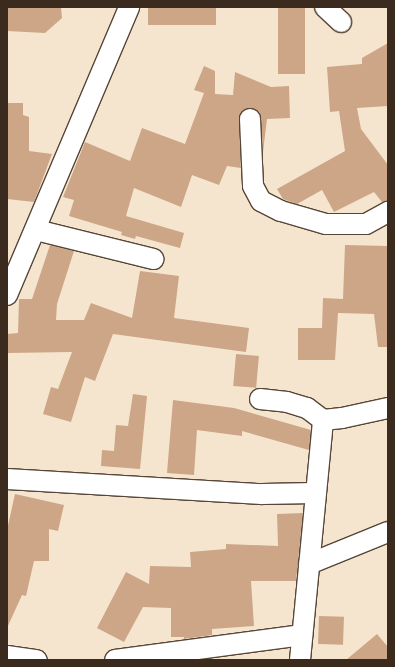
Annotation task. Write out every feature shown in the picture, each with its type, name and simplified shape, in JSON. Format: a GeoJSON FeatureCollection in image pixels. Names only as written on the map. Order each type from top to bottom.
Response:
{"type":"FeatureCollection","features":[{"type":"Feature","properties":{"kind":"street"},"geometry":{"type":"LineString","coordinates":[[7,295],[36,230],[75,132],[129,7]]}},
{"type":"Feature","properties":{"kind":"street"},"geometry":{"type":"LineString","coordinates":[[325,7],[341,22]]}},
{"type":"Feature","properties":{"kind":"street"},"geometry":{"type":"LineString","coordinates":[[250,119],[253,186],[261,202],[281,211],[326,224],[366,224],[388,212]]}},
{"type":"Feature","properties":{"kind":"street"},"geometry":{"type":"LineString","coordinates":[[36,230],[153,259]]}},
{"type":"Feature","properties":{"kind":"street"},"geometry":{"type":"LineString","coordinates":[[260,399],[287,402],[307,408],[323,420],[342,418],[388,408]]}},
{"type":"Feature","properties":{"kind":"street"},"geometry":{"type":"LineString","coordinates":[[300,660],[323,420]]}},
{"type":"Feature","properties":{"kind":"street"},"geometry":{"type":"LineString","coordinates":[[7,479],[262,494],[315,493]]}},
{"type":"Feature","properties":{"kind":"street"},"geometry":{"type":"LineString","coordinates":[[309,564],[388,532]]}},
{"type":"Feature","properties":{"kind":"street"},"geometry":{"type":"LineString","coordinates":[[115,660],[302,635]]}},
{"type":"Feature","properties":{"kind":"street"},"geometry":{"type":"LineString","coordinates":[[7,656],[37,660]]}},
{"type":"Feature","properties":{"kind":"building"},"geometry":{"type":"Polygon","coordinates":[[[7,7],[61,7],[62,18],[45,33],[7,31],[7,7]]]}},
{"type":"Feature","properties":{"kind":"building"},"geometry":{"type":"Polygon","coordinates":[[[148,7],[216,7],[216,25],[148,25],[148,7]]]}},
{"type":"Feature","properties":{"kind":"building"},"geometry":{"type":"Polygon","coordinates":[[[278,7],[305,7],[305,74],[278,74],[278,7]]]}},
{"type":"Feature","properties":{"kind":"building"},"geometry":{"type":"Polygon","coordinates":[[[388,43],[388,106],[357,108],[361,129],[388,165],[388,201],[382,202],[374,192],[334,212],[322,190],[297,204],[283,199],[277,189],[345,151],[339,111],[330,112],[327,67],[362,64],[362,58],[388,43]]]}},
{"type":"Feature","properties":{"kind":"building"},"geometry":{"type":"Polygon","coordinates":[[[204,66],[215,71],[215,94],[233,95],[235,72],[271,87],[289,86],[290,118],[267,119],[263,152],[260,113],[255,109],[244,110],[239,120],[241,168],[227,166],[219,185],[192,175],[181,207],[134,188],[126,216],[184,233],[180,248],[136,236],[135,239],[121,235],[122,232],[69,216],[74,200],[63,197],[85,142],[130,161],[142,128],[185,144],[204,93],[194,90],[204,66]]]}},
{"type":"Feature","properties":{"kind":"building"},"geometry":{"type":"Polygon","coordinates":[[[7,103],[23,103],[23,115],[29,117],[29,151],[52,154],[34,202],[7,199],[7,103]]]}},
{"type":"Feature","properties":{"kind":"building"},"geometry":{"type":"Polygon","coordinates":[[[50,245],[74,251],[57,304],[56,320],[84,320],[91,303],[132,318],[140,271],[179,276],[174,318],[249,328],[246,352],[113,334],[95,381],[85,377],[71,422],[43,414],[51,387],[58,389],[72,352],[7,353],[7,334],[18,333],[19,299],[32,299],[50,245]]]}},
{"type":"Feature","properties":{"kind":"building"},"geometry":{"type":"Polygon","coordinates":[[[345,245],[388,246],[388,347],[378,347],[374,314],[338,313],[335,360],[298,360],[298,328],[322,328],[323,298],[343,299],[345,245]]]}},
{"type":"Feature","properties":{"kind":"building"},"geometry":{"type":"Polygon","coordinates":[[[236,354],[259,356],[256,388],[233,386],[236,354]]]}},
{"type":"Feature","properties":{"kind":"building"},"geometry":{"type":"Polygon","coordinates":[[[133,394],[147,396],[140,469],[101,466],[102,450],[114,451],[116,425],[128,426],[133,394]]]}},
{"type":"Feature","properties":{"kind":"building"},"geometry":{"type":"Polygon","coordinates":[[[173,400],[234,408],[311,430],[309,450],[242,431],[242,436],[197,430],[194,475],[167,473],[173,400]]]}},
{"type":"Feature","properties":{"kind":"building"},"geometry":{"type":"Polygon","coordinates":[[[15,494],[64,505],[58,531],[49,529],[49,561],[34,561],[26,596],[22,595],[7,628],[7,530],[15,494]]]}},
{"type":"Feature","properties":{"kind":"building"},"geometry":{"type":"Polygon","coordinates":[[[303,513],[296,581],[251,581],[254,626],[212,629],[212,635],[184,639],[184,637],[171,637],[171,608],[143,607],[124,642],[97,628],[126,572],[149,584],[150,566],[191,567],[190,552],[226,549],[226,544],[278,546],[277,514],[303,513]]]}},
{"type":"Feature","properties":{"kind":"building"},"geometry":{"type":"Polygon","coordinates":[[[319,616],[344,617],[343,645],[318,644],[319,616]]]}},
{"type":"Feature","properties":{"kind":"building"},"geometry":{"type":"Polygon","coordinates":[[[377,634],[388,647],[388,660],[346,660],[377,634]]]}}]}
